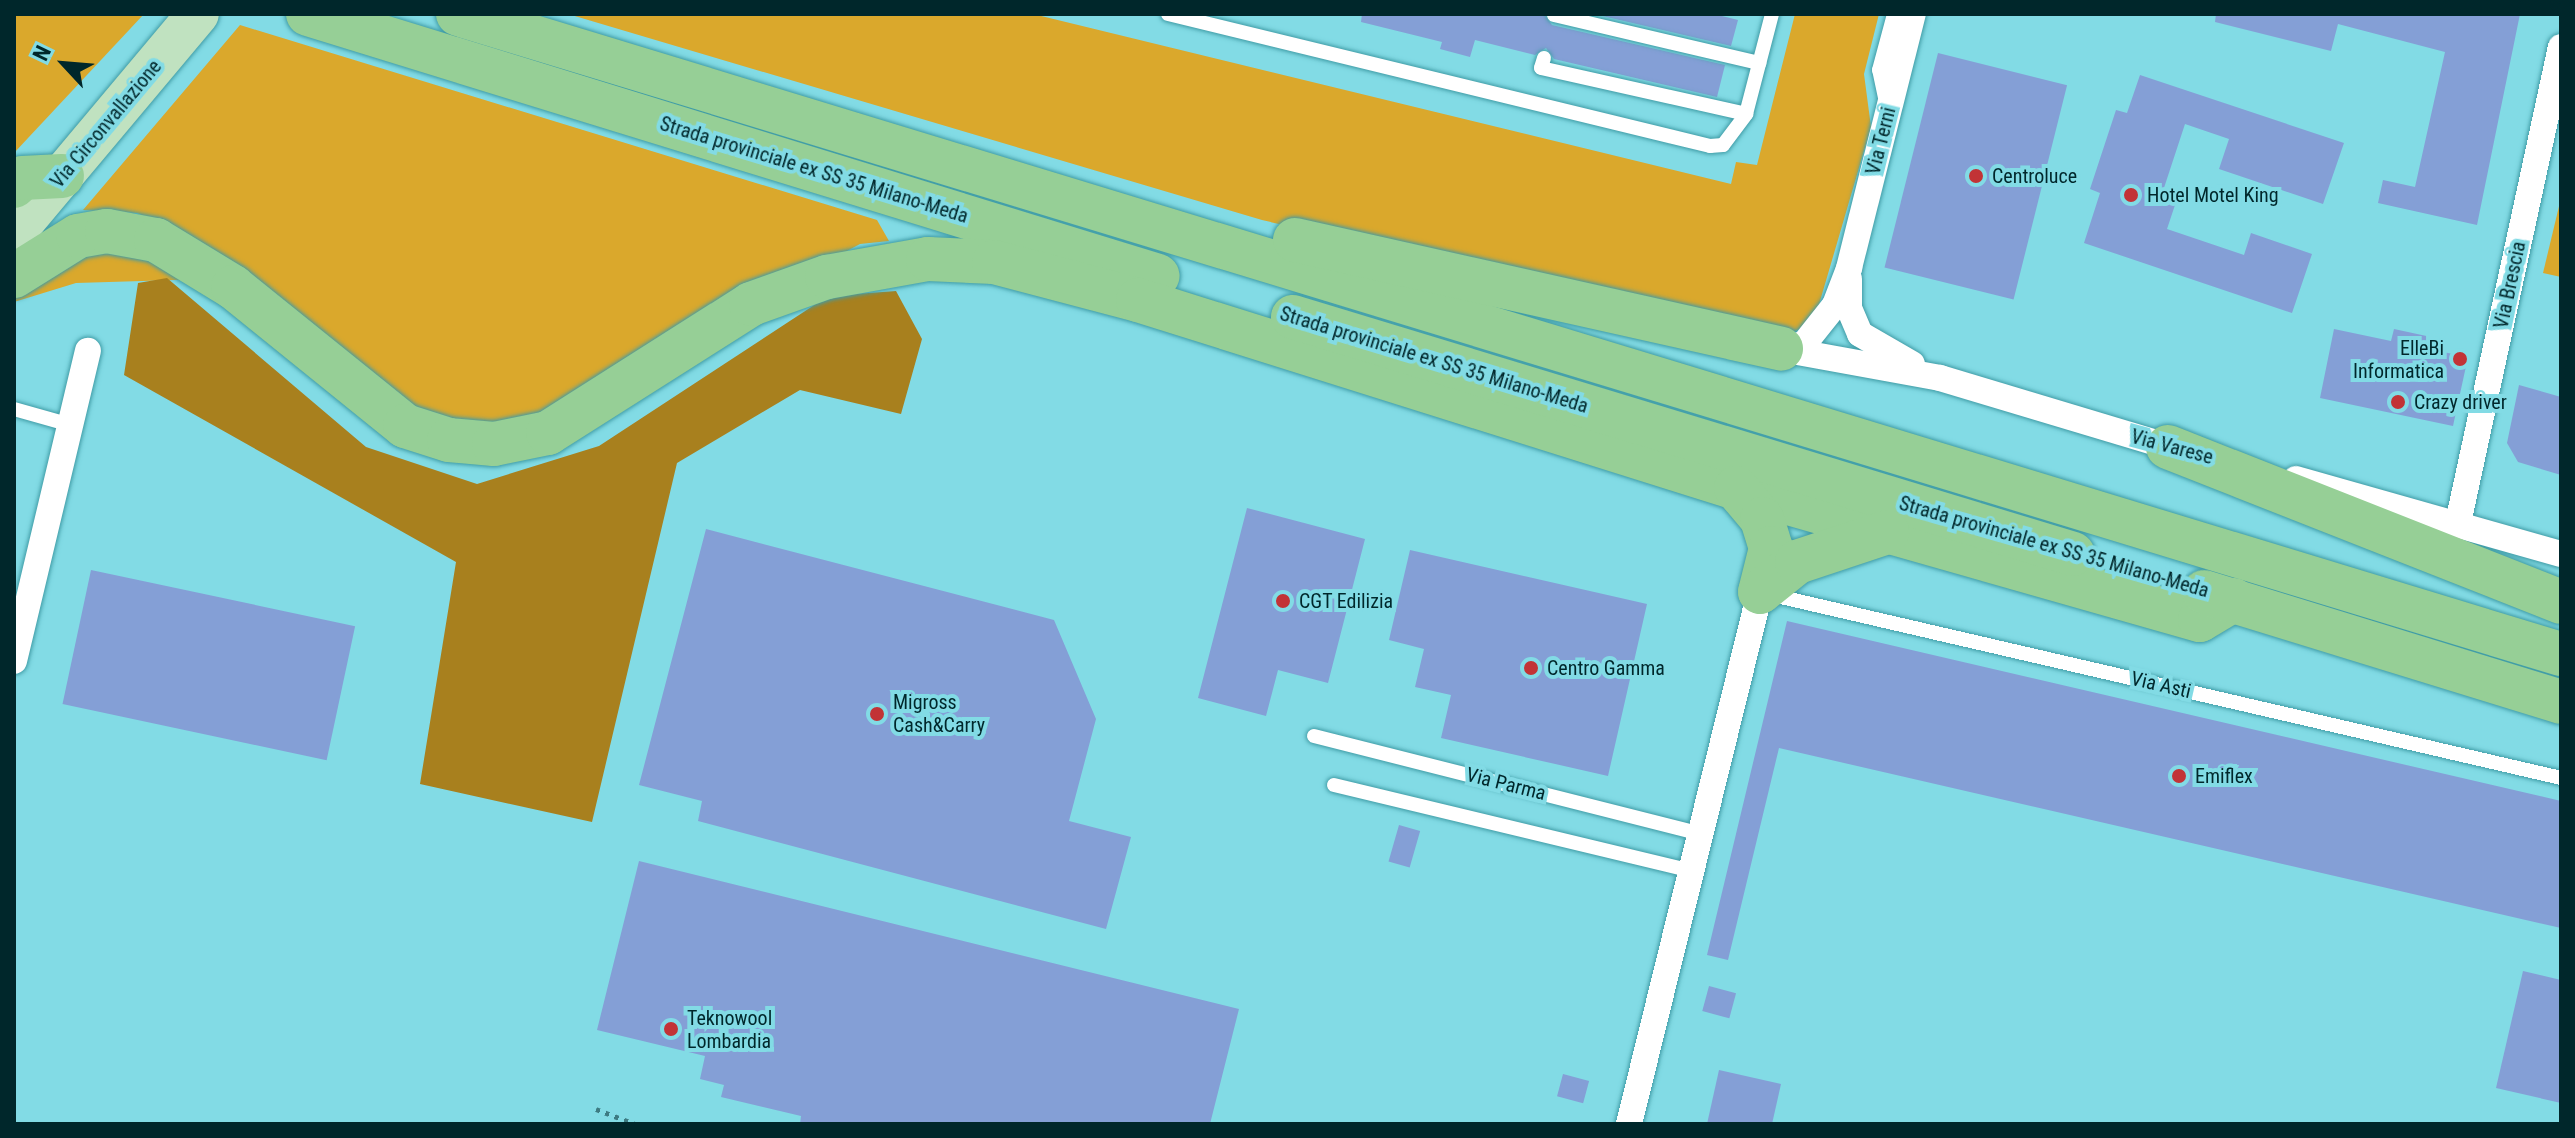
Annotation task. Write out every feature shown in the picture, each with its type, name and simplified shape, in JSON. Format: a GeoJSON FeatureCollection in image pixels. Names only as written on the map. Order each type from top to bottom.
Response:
{"type":"FeatureCollection","features":[{"type":"Feature","properties":{"kind":"highway"},"geometry":{"type":"LineString","coordinates":[[273,14],[382,37]]}},
{"type":"Feature","properties":{"kind":"highway","name":"Strada provinciale ex SS 35 Milano-Meda"},"geometry":{"type":"LineString","coordinates":[[308,14],[2561,702]]}},
{"type":"Feature","properties":{"kind":"highway"},"geometry":{"type":"LineString","coordinates":[[458,14],[2561,654]]}},
{"type":"Feature","properties":{"kind":"highway"},"geometry":{"type":"LineString","coordinates":[[623,64],[838,105],[1254,231],[1781,349]]}},
{"type":"Feature","properties":{"kind":"highway"},"geometry":{"type":"LineString","coordinates":[[14,186],[22,178],[62,176]]}},
{"type":"Feature","properties":{"kind":"highway"},"geometry":{"type":"LineString","coordinates":[[14,276],[78,236],[107,231],[156,240],[233,287],[405,426],[449,440],[494,444],[548,433],[751,304],[827,277],[928,259],[994,262],[1138,300],[1736,488],[2200,620],[2233,600]]}},
{"type":"Feature","properties":{"kind":"highway"},"geometry":{"type":"LineString","coordinates":[[2168,447],[2561,602]]}},
{"type":"Feature","properties":{"kind":"highway"},"geometry":{"type":"LineString","coordinates":[[1736,488],[1762,519],[1771,548],[1760,592]]}},
{"type":"Feature","properties":{"kind":"highway"},"geometry":{"type":"LineString","coordinates":[[1760,592],[1797,562],[1887,532]]}},
{"type":"Feature","properties":{"kind":"main road","name":"Via Circonvallazione"},"geometry":{"type":"LineString","coordinates":[[14,233],[198,14]]}},
{"type":"Feature","properties":{"kind":"street","name":"Via Terni"},"geometry":{"type":"LineString","coordinates":[[1849,268],[1913,14]]}},
{"type":"Feature","properties":{"kind":"street","name":"Via Brescia"},"geometry":{"type":"LineString","coordinates":[[2458,523],[2561,47]]}},
{"type":"Feature","properties":{"kind":"street"},"geometry":{"type":"LineString","coordinates":[[1781,349],[1804,344],[1821,328],[1849,268]]}},
{"type":"Feature","properties":{"kind":"street"},"geometry":{"type":"LineString","coordinates":[[1849,268],[1849,308],[1860,334],[1940,378]]}},
{"type":"Feature","properties":{"kind":"street","name":"Via Varese"},"geometry":{"type":"LineString","coordinates":[[1781,349],[1940,378],[2168,447],[2458,523],[2561,554]]}},
{"type":"Feature","properties":{"kind":"street"},"geometry":{"type":"LineString","coordinates":[[14,661],[18,624],[88,351]]}},
{"type":"Feature","properties":{"kind":"street"},"geometry":{"type":"LineString","coordinates":[[1629,1124],[1698,833],[1760,592]]}},
{"type":"Feature","properties":{"kind":"lane"},"geometry":{"type":"LineString","coordinates":[[1889,112],[1879,70],[1894,14]]}},
{"type":"Feature","properties":{"kind":"lane"},"geometry":{"type":"LineString","coordinates":[[1174,15],[1710,146],[1723,145],[1746,114],[1767,15]]}},
{"type":"Feature","properties":{"kind":"lane"},"geometry":{"type":"LineString","coordinates":[[1553,18],[1759,63]]}},
{"type":"Feature","properties":{"kind":"lane"},"geometry":{"type":"LineString","coordinates":[[1543,63],[1746,114]]}},
{"type":"Feature","properties":{"kind":"lane"},"geometry":{"type":"LineString","coordinates":[[14,409],[71,425]]}},
{"type":"Feature","properties":{"kind":"lane","name":"Via Asti"},"geometry":{"type":"LineString","coordinates":[[1760,592],[2561,778]]}},
{"type":"Feature","properties":{"kind":"lane","name":"Via Parma"},"geometry":{"type":"LineString","coordinates":[[1314,736],[1698,833]]}},
{"type":"Feature","properties":{"kind":"lane","name":"Via Parma"},"geometry":{"type":"LineString","coordinates":[[1334,785],[1689,870]]}},
{"type":"Feature","properties":{"kind":"path"},"geometry":{"type":"LineString","coordinates":[[596,1109],[635,1124]]}},
{"type":"Feature","properties":{"kind":"shaded area"},"geometry":{"type":"Polygon","coordinates":[[[14,14],[144,14],[14,153],[14,14]]]}},
{"type":"Feature","properties":{"kind":"shaded area"},"geometry":{"type":"Polygon","coordinates":[[[568,14],[1033,14],[1731,184],[1736,162],[1757,165],[1795,14],[1879,14],[1864,74],[1871,127],[1818,308],[1807,325],[1792,333],[1428,259],[1262,220],[568,14]]]}},
{"type":"Feature","properties":{"kind":"shaded area"},"geometry":{"type":"Polygon","coordinates":[[[240,25],[877,220],[889,241],[860,244],[536,418],[489,425],[448,420],[407,405],[185,234],[137,213],[83,210],[240,25]]]}},
{"type":"Feature","properties":{"kind":"shaded area"},"geometry":{"type":"Polygon","coordinates":[[[2561,198],[2561,277],[2543,273],[2561,198]]]}},
{"type":"Feature","properties":{"kind":"shaded area"},"geometry":{"type":"Polygon","coordinates":[[[98,242],[208,279],[76,283],[14,302],[14,287],[98,242]]]}},
{"type":"Feature","properties":{"kind":"shaded area"},"geometry":{"type":"Polygon","coordinates":[[[167,278],[366,447],[477,484],[599,446],[828,296],[896,291],[922,339],[901,414],[800,390],[677,463],[592,822],[420,784],[456,562],[124,375],[138,283],[167,278]]]}},
{"type":"Feature","properties":{"kind":"building"},"geometry":{"type":"Polygon","coordinates":[[[1362,14],[1544,14],[1552,25],[1725,65],[1717,97],[1554,59],[1546,48],[1535,55],[1475,40],[1470,57],[1440,49],[1442,42],[1361,22],[1362,14]]]}},
{"type":"Feature","properties":{"kind":"building"},"geometry":{"type":"Polygon","coordinates":[[[1594,14],[1714,14],[1738,20],[1731,46],[1594,14]]]}},
{"type":"Feature","properties":{"kind":"building"},"geometry":{"type":"Polygon","coordinates":[[[2216,14],[2520,14],[2477,225],[2378,203],[2383,180],[2415,187],[2445,52],[2338,24],[2331,51],[2215,22],[2216,14]]]}},
{"type":"Feature","properties":{"kind":"building","name":"Centroluce"},"geometry":{"type":"Polygon","coordinates":[[[1938,53],[2067,85],[2014,300],[1885,267],[1938,53]]]}},
{"type":"Feature","properties":{"kind":"building","name":"Hotel Motel King"},"geometry":{"type":"Polygon","coordinates":[[[2140,75],[2344,143],[2323,204],[2219,169],[2229,139],[2185,124],[2161,197],[2176,202],[2167,229],[2244,255],[2251,233],[2312,254],[2292,313],[2084,243],[2100,193],[2090,189],[2116,110],[2127,113],[2140,75]]]}},
{"type":"Feature","properties":{"kind":"building"},"geometry":{"type":"Polygon","coordinates":[[[2334,329],[2391,341],[2394,329],[2431,337],[2428,349],[2468,357],[2453,426],[2320,398],[2334,329]]]}},
{"type":"Feature","properties":{"kind":"building"},"geometry":{"type":"Polygon","coordinates":[[[2519,385],[2561,397],[2561,475],[2518,462],[2507,443],[2519,385]]]}},
{"type":"Feature","properties":{"kind":"building"},"geometry":{"type":"Polygon","coordinates":[[[1247,508],[1365,539],[1328,683],[1278,670],[1266,716],[1198,698],[1247,508]]]}},
{"type":"Feature","properties":{"kind":"building"},"geometry":{"type":"Polygon","coordinates":[[[706,529],[1054,620],[1096,719],[1069,821],[1131,837],[1106,929],[698,821],[702,801],[639,785],[706,529]]]}},
{"type":"Feature","properties":{"kind":"building"},"geometry":{"type":"Polygon","coordinates":[[[1410,550],[1647,604],[1608,776],[1441,738],[1451,695],[1415,687],[1424,649],[1389,640],[1410,550]]]}},
{"type":"Feature","properties":{"kind":"building"},"geometry":{"type":"Polygon","coordinates":[[[91,570],[355,626],[327,760],[63,704],[91,570]]]}},
{"type":"Feature","properties":{"kind":"building","name":"Emiflex"},"geometry":{"type":"Polygon","coordinates":[[[1787,621],[2561,801],[2561,928],[1779,748],[1728,960],[1707,955],[1787,621]]]}},
{"type":"Feature","properties":{"kind":"building"},"geometry":{"type":"Polygon","coordinates":[[[1399,825],[1420,831],[1410,868],[1389,862],[1399,825]]]}},
{"type":"Feature","properties":{"kind":"building"},"geometry":{"type":"Polygon","coordinates":[[[639,861],[1239,1009],[1210,1124],[800,1124],[801,1116],[721,1097],[724,1085],[700,1079],[705,1056],[597,1030],[639,861]]]}},
{"type":"Feature","properties":{"kind":"building"},"geometry":{"type":"Polygon","coordinates":[[[2523,971],[2561,980],[2561,1103],[2496,1088],[2523,971]]]}},
{"type":"Feature","properties":{"kind":"building"},"geometry":{"type":"Polygon","coordinates":[[[1709,986],[1736,993],[1729,1018],[1702,1011],[1709,986]]]}},
{"type":"Feature","properties":{"kind":"building"},"geometry":{"type":"Polygon","coordinates":[[[1719,1070],[1781,1084],[1772,1124],[1707,1124],[1719,1070]]]}},
{"type":"Feature","properties":{"kind":"building"},"geometry":{"type":"Polygon","coordinates":[[[1563,1074],[1589,1081],[1583,1103],[1557,1096],[1563,1074]]]}},
{"type":"Feature","properties":{"kind":"place","name":"Centroluce"},"geometry":{"type":"Point","coordinates":[1976,176]}},
{"type":"Feature","properties":{"kind":"place","name":"Hotel Motel King"},"geometry":{"type":"Point","coordinates":[2131,195]}},
{"type":"Feature","properties":{"kind":"place","name":"ElleBi Informatica"},"geometry":{"type":"Point","coordinates":[2460,359]}},
{"type":"Feature","properties":{"kind":"place","name":"Crazy driver"},"geometry":{"type":"Point","coordinates":[2398,402]}},
{"type":"Feature","properties":{"kind":"place","name":"CGT Edilizia"},"geometry":{"type":"Point","coordinates":[1283,601]}},
{"type":"Feature","properties":{"kind":"place","name":"Centro Gamma"},"geometry":{"type":"Point","coordinates":[1531,668]}},
{"type":"Feature","properties":{"kind":"place","name":"Migross Cash&Carry"},"geometry":{"type":"Point","coordinates":[877,714]}},
{"type":"Feature","properties":{"kind":"place","name":"Emiflex"},"geometry":{"type":"Point","coordinates":[2179,776]}},
{"type":"Feature","properties":{"kind":"place","name":"Teknowool Lombardia"},"geometry":{"type":"Point","coordinates":[671,1029]}}]}
